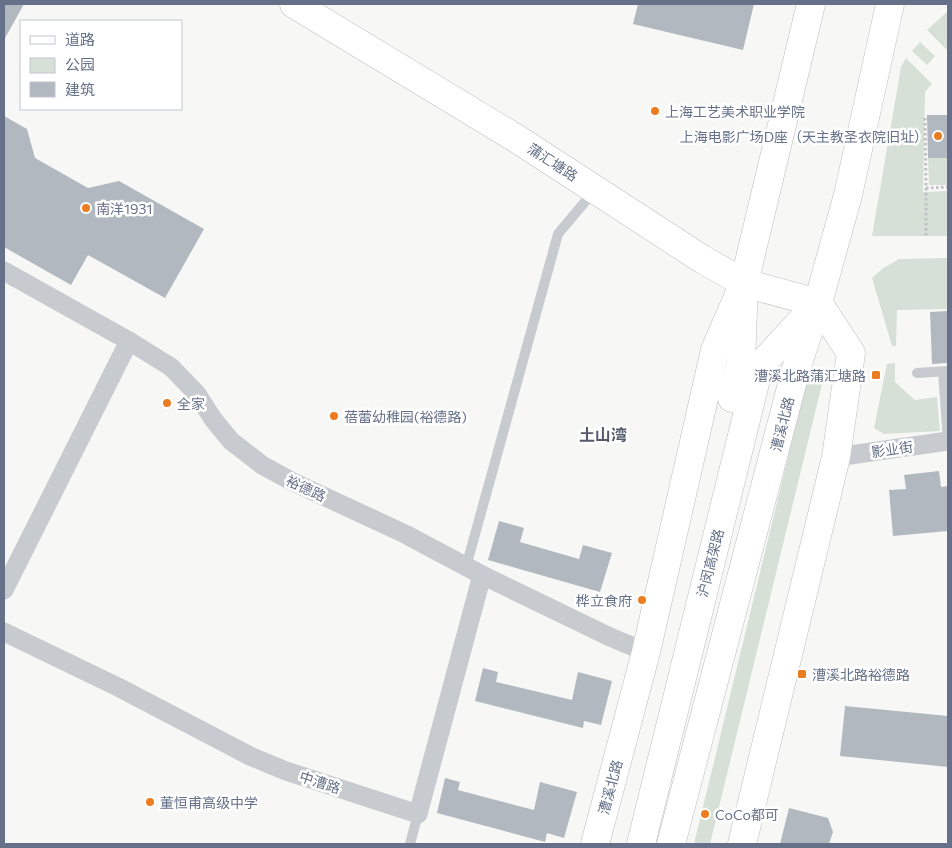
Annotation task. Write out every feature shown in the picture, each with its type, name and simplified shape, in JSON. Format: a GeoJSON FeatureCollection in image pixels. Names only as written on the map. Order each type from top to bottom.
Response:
{"type":"FeatureCollection","features":[{"type":"Feature","properties":{"kind":"main road","name":"蒲汇塘路"},"geometry":{"type":"LineString","coordinates":[[294,4],[514,137],[702,259],[744,283],[818,303]]}},
{"type":"Feature","properties":{"kind":"main road","name":"漕溪北路"},"geometry":{"type":"LineString","coordinates":[[595,844],[646,652],[715,350],[744,283],[810,4]]}},
{"type":"Feature","properties":{"kind":"main road","name":"漕溪北路"},"geometry":{"type":"LineString","coordinates":[[671,844],[796,369],[818,303],[848,195],[890,4]]}},
{"type":"Feature","properties":{"kind":"main road","name":"沪闵高架路"},"geometry":{"type":"LineString","coordinates":[[641,844],[750,364],[744,283]]}},
{"type":"Feature","properties":{"kind":"main road","name":"沪闵高架路"},"geometry":{"type":"LineString","coordinates":[[750,364],[818,303]]}},
{"type":"Feature","properties":{"kind":"main road"},"geometry":{"type":"LineString","coordinates":[[742,844],[836,457],[851,353],[818,303]]}},
{"type":"Feature","properties":{"kind":"main road"},"geometry":{"type":"LineString","coordinates":[[622,844],[750,364]]}},
{"type":"Feature","properties":{"kind":"street","name":"裕德路"},"geometry":{"type":"LineString","coordinates":[[4,271],[129,341],[171,368],[197,394],[213,420],[231,441],[262,465],[291,481],[373,518],[474,571],[610,637],[646,652]]}},
{"type":"Feature","properties":{"kind":"street"},"geometry":{"type":"LineString","coordinates":[[4,590],[129,341]]}},
{"type":"Feature","properties":{"kind":"street","name":"影业街"},"geometry":{"type":"LineString","coordinates":[[836,457],[948,441]]}},
{"type":"Feature","properties":{"kind":"street"},"geometry":{"type":"LineString","coordinates":[[418,814],[474,571]]}},
{"type":"Feature","properties":{"kind":"street","name":"中漕路"},"geometry":{"type":"LineString","coordinates":[[4,632],[118,687],[250,756],[286,771],[418,814]]}},
{"type":"Feature","properties":{"kind":"lane"},"geometry":{"type":"LineString","coordinates":[[474,571],[558,234],[595,190]]}},
{"type":"Feature","properties":{"kind":"lane"},"geometry":{"type":"LineString","coordinates":[[917,373],[946,372],[948,441]]}},
{"type":"Feature","properties":{"kind":"lane"},"geometry":{"type":"LineString","coordinates":[[410,844],[418,814]]}},
{"type":"Feature","properties":{"kind":"path"},"geometry":{"type":"LineString","coordinates":[[925,118],[926,236]]}},
{"type":"Feature","properties":{"kind":"path"},"geometry":{"type":"LineString","coordinates":[[926,188],[948,188]]}},
{"type":"Feature","properties":{"kind":"green space"},"geometry":{"type":"Polygon","coordinates":[[[948,11],[948,51],[927,30],[948,11]]]}},
{"type":"Feature","properties":{"kind":"green space"},"geometry":{"type":"Polygon","coordinates":[[[920,42],[935,56],[927,65],[912,51],[920,42]]]}},
{"type":"Feature","properties":{"kind":"green space"},"geometry":{"type":"Polygon","coordinates":[[[906,58],[932,84],[925,92],[923,192],[948,191],[948,236],[872,236],[901,67],[906,58]]]}},
{"type":"Feature","properties":{"kind":"green space"},"geometry":{"type":"Polygon","coordinates":[[[928,158],[948,158],[948,185],[929,185],[928,158]]]}},
{"type":"Feature","properties":{"kind":"green space"},"geometry":{"type":"Polygon","coordinates":[[[948,258],[948,309],[897,310],[896,346],[892,346],[872,278],[882,269],[899,259],[948,258]]]}},
{"type":"Feature","properties":{"kind":"green space"},"geometry":{"type":"Polygon","coordinates":[[[895,363],[895,382],[915,400],[937,397],[940,431],[884,434],[874,428],[887,364],[895,363]]]}},
{"type":"Feature","properties":{"kind":"green space"},"geometry":{"type":"Polygon","coordinates":[[[815,372],[820,374],[823,380],[710,844],[694,844],[807,379],[815,372]]]}},
{"type":"Feature","properties":{"kind":"building"},"geometry":{"type":"Polygon","coordinates":[[[4,4],[24,4],[4,40],[4,4]]]}},
{"type":"Feature","properties":{"kind":"building"},"geometry":{"type":"Polygon","coordinates":[[[638,4],[754,4],[743,50],[633,24],[638,4]]]}},
{"type":"Feature","properties":{"kind":"building","name":"上海电影广场D座（天主教圣衣院旧址）"},"geometry":{"type":"Polygon","coordinates":[[[927,115],[948,115],[948,158],[928,158],[927,115]]]}},
{"type":"Feature","properties":{"kind":"building","name":"南洋1931"},"geometry":{"type":"Polygon","coordinates":[[[4,116],[27,129],[35,158],[88,188],[119,181],[204,229],[165,298],[88,255],[71,285],[4,247],[4,116]]]}},
{"type":"Feature","properties":{"kind":"building"},"geometry":{"type":"Polygon","coordinates":[[[948,311],[948,363],[932,364],[930,312],[948,311]]]}},
{"type":"Feature","properties":{"kind":"building"},"geometry":{"type":"Polygon","coordinates":[[[939,471],[941,487],[948,486],[948,531],[893,536],[889,490],[906,489],[904,475],[939,471]]]}},
{"type":"Feature","properties":{"kind":"building"},"geometry":{"type":"Polygon","coordinates":[[[499,521],[524,528],[520,542],[579,559],[583,545],[612,553],[600,592],[488,560],[499,521]]]}},
{"type":"Feature","properties":{"kind":"building"},"geometry":{"type":"Polygon","coordinates":[[[483,668],[498,672],[496,682],[572,700],[578,672],[612,681],[601,725],[584,721],[583,728],[475,701],[483,668]]]}},
{"type":"Feature","properties":{"kind":"building"},"geometry":{"type":"Polygon","coordinates":[[[845,706],[948,716],[948,767],[840,756],[845,706]]]}},
{"type":"Feature","properties":{"kind":"building"},"geometry":{"type":"Polygon","coordinates":[[[445,778],[460,782],[458,790],[534,810],[540,782],[577,792],[564,838],[547,833],[545,842],[437,813],[445,778]]]}},
{"type":"Feature","properties":{"kind":"building"},"geometry":{"type":"Polygon","coordinates":[[[789,808],[828,818],[833,832],[829,844],[780,844],[789,808]]]}},
{"type":"Feature","properties":{"kind":"place","name":"上海工艺美术职业学院"},"geometry":{"type":"Point","coordinates":[655,111]}},
{"type":"Feature","properties":{"kind":"place","name":"上海电影广场D座（天主教圣衣院旧址）"},"geometry":{"type":"Point","coordinates":[938,136]}},
{"type":"Feature","properties":{"kind":"place","name":"南洋1931"},"geometry":{"type":"Point","coordinates":[86,208]}},
{"type":"Feature","properties":{"kind":"place","name":"漕溪北路蒲汇塘路"},"geometry":{"type":"Point","coordinates":[876,375]}},
{"type":"Feature","properties":{"kind":"place","name":"全家"},"geometry":{"type":"Point","coordinates":[167,403]}},
{"type":"Feature","properties":{"kind":"place","name":"蓓蕾幼稚园(裕德路)"},"geometry":{"type":"Point","coordinates":[334,416]}},
{"type":"Feature","properties":{"kind":"place","name":"桦立食府"},"geometry":{"type":"Point","coordinates":[642,600]}},
{"type":"Feature","properties":{"kind":"place","name":"漕溪北路裕德路"},"geometry":{"type":"Point","coordinates":[802,674]}},
{"type":"Feature","properties":{"kind":"place","name":"董恒甫高级中学"},"geometry":{"type":"Point","coordinates":[150,802]}},
{"type":"Feature","properties":{"kind":"place","name":"CoCo都可"},"geometry":{"type":"Point","coordinates":[705,814]}},
{"type":"Feature","properties":{"kind":"district","name":"土山湾"},"geometry":{"type":"Point","coordinates":[603,434]}}]}
